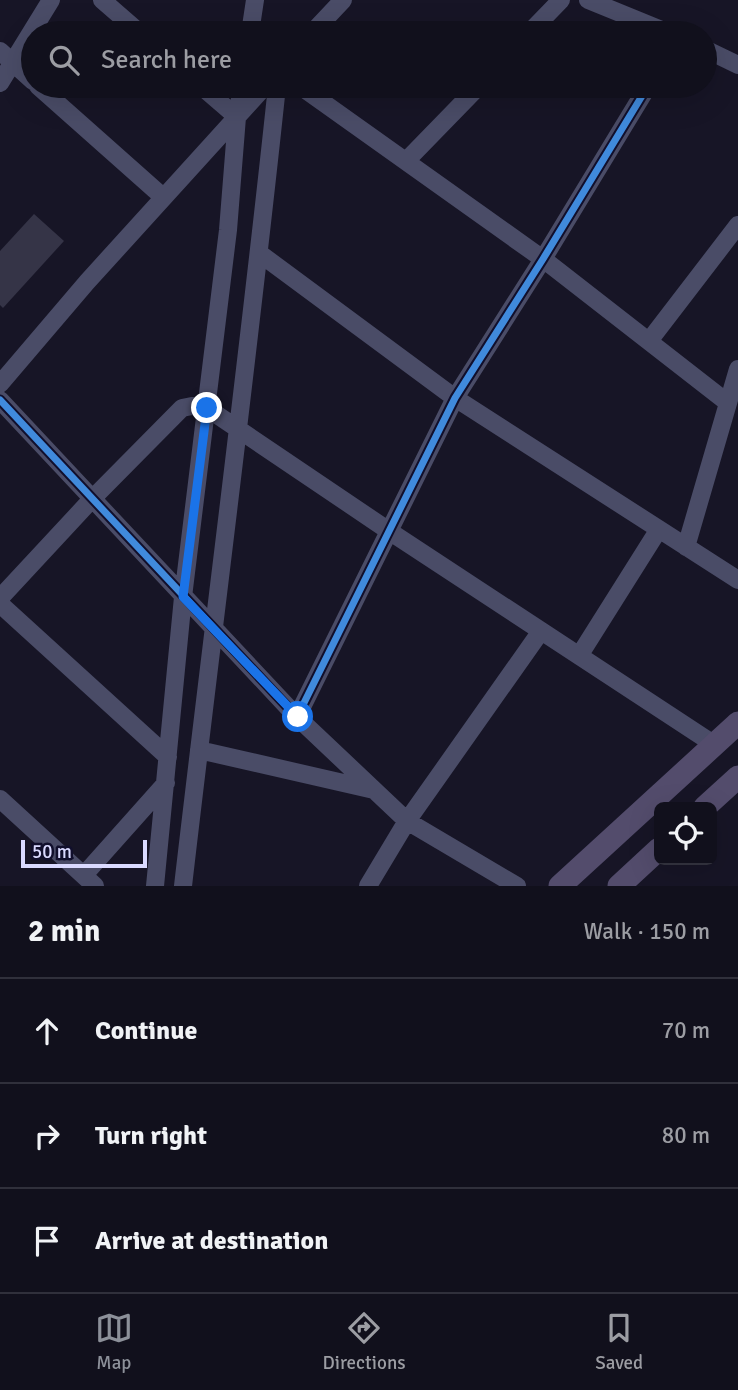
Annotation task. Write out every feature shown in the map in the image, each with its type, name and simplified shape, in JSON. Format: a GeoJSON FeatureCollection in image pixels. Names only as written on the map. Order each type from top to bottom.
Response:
{"type":"FeatureCollection","features":[{"type":"Feature","properties":{"kind":"main road"},"geometry":{"type":"LineString","coordinates":[[560,886],[738,723]]}},
{"type":"Feature","properties":{"kind":"main road"},"geometry":{"type":"LineString","coordinates":[[710,802],[738,777]]}},
{"type":"Feature","properties":{"kind":"main road"},"geometry":{"type":"LineString","coordinates":[[619,886],[654,854]]}},
{"type":"Feature","properties":{"kind":"street"},"geometry":{"type":"LineString","coordinates":[[35,21],[51,0]]}},
{"type":"Feature","properties":{"kind":"street"},"geometry":{"type":"LineString","coordinates":[[102,0],[126,21]]}},
{"type":"Feature","properties":{"kind":"street"},"geometry":{"type":"LineString","coordinates":[[252,21],[255,0]]}},
{"type":"Feature","properties":{"kind":"street"},"geometry":{"type":"LineString","coordinates":[[323,21],[343,0]]}},
{"type":"Feature","properties":{"kind":"street"},"geometry":{"type":"LineString","coordinates":[[541,21],[561,0]]}},
{"type":"Feature","properties":{"kind":"street"},"geometry":{"type":"LineString","coordinates":[[588,0],[640,21]]}},
{"type":"Feature","properties":{"kind":"street"},"geometry":{"type":"LineString","coordinates":[[0,83],[7,57],[21,39]]}},
{"type":"Feature","properties":{"kind":"street"},"geometry":{"type":"LineString","coordinates":[[717,55],[738,65]]}},
{"type":"Feature","properties":{"kind":"street"},"geometry":{"type":"LineString","coordinates":[[7,57],[21,70]]}},
{"type":"Feature","properties":{"kind":"street"},"geometry":{"type":"LineString","coordinates":[[52,98],[163,197]]}},
{"type":"Feature","properties":{"kind":"street"},"geometry":{"type":"LineString","coordinates":[[215,98],[237,117]]}},
{"type":"Feature","properties":{"kind":"street"},"geometry":{"type":"LineString","coordinates":[[155,886],[183,597],[228,230],[240,98]]}},
{"type":"Feature","properties":{"kind":"street"},"geometry":{"type":"LineString","coordinates":[[0,384],[87,282],[254,98]]}},
{"type":"Feature","properties":{"kind":"street"},"geometry":{"type":"LineString","coordinates":[[183,886],[260,253],[276,98]]}},
{"type":"Feature","properties":{"kind":"street"},"geometry":{"type":"LineString","coordinates":[[317,98],[544,259],[728,403]]}},
{"type":"Feature","properties":{"kind":"street"},"geometry":{"type":"LineString","coordinates":[[406,161],[466,98]]}},
{"type":"Feature","properties":{"kind":"street"},"geometry":{"type":"LineString","coordinates":[[298,717],[455,398],[544,259],[641,98]]}},
{"type":"Feature","properties":{"kind":"street"},"geometry":{"type":"LineString","coordinates":[[649,341],[738,225]]}},
{"type":"Feature","properties":{"kind":"street"},"geometry":{"type":"LineString","coordinates":[[260,253],[455,398],[738,580]]}},
{"type":"Feature","properties":{"kind":"street"},"geometry":{"type":"LineString","coordinates":[[686,547],[738,369]]}},
{"type":"Feature","properties":{"kind":"street"},"geometry":{"type":"LineString","coordinates":[[0,400],[298,717],[374,790],[407,821],[517,886]]}},
{"type":"Feature","properties":{"kind":"street"},"geometry":{"type":"LineString","coordinates":[[168,757],[0,601],[92,499],[181,408],[192,406],[207,408],[715,745]]}},
{"type":"Feature","properties":{"kind":"street"},"geometry":{"type":"LineString","coordinates":[[579,656],[659,529]]}},
{"type":"Feature","properties":{"kind":"street"},"geometry":{"type":"LineString","coordinates":[[368,886],[407,821],[541,631]]}},
{"type":"Feature","properties":{"kind":"street"},"geometry":{"type":"LineString","coordinates":[[199,750],[374,790]]}},
{"type":"Feature","properties":{"kind":"street"},"geometry":{"type":"LineString","coordinates":[[0,799],[89,881],[166,783]]}},
{"type":"Feature","properties":{"kind":"building"},"geometry":{"type":"Polygon","coordinates":[[[34,214],[64,241],[3,308],[0,305],[0,251],[34,214]]]}},
{"type":"Feature","properties":{"kind":"cycle path"},"geometry":{"type":"LineString","coordinates":[[0,400],[297,717],[455,398],[641,98]]}},
{"type":"Feature","properties":{"kind":"route"},"geometry":{"type":"LineString","coordinates":[[207,408],[183,597],[298,717]]}}]}
